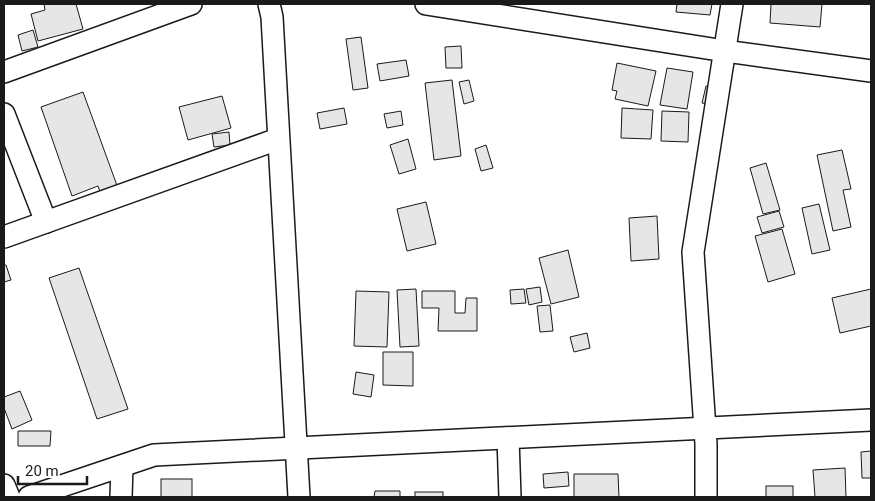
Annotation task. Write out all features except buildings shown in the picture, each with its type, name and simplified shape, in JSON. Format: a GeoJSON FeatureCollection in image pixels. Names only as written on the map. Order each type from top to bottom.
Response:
{"type":"FeatureCollection","features":[{"type":"Feature","properties":{"kind":"street"},"geometry":{"type":"LineString","coordinates":[[4,72],[191,4]]}},
{"type":"Feature","properties":{"kind":"street"},"geometry":{"type":"LineString","coordinates":[[268,4],[272,17],[299,497]]}},
{"type":"Feature","properties":{"kind":"street"},"geometry":{"type":"LineString","coordinates":[[426,4],[524,11],[725,51],[871,70]]}},
{"type":"Feature","properties":{"kind":"street"},"geometry":{"type":"LineString","coordinates":[[706,497],[705,429],[693,252],[732,4]]}},
{"type":"Feature","properties":{"kind":"street"},"geometry":{"type":"LineString","coordinates":[[4,114],[46,222]]}},
{"type":"Feature","properties":{"kind":"street"},"geometry":{"type":"LineString","coordinates":[[4,237],[278,139]]}},
{"type":"Feature","properties":{"kind":"street"},"geometry":{"type":"LineString","coordinates":[[29,497],[154,455],[871,420]]}},
{"type":"Feature","properties":{"kind":"street"},"geometry":{"type":"LineString","coordinates":[[508,438],[510,497]]}},
{"type":"Feature","properties":{"kind":"street"},"geometry":{"type":"LineString","coordinates":[[121,497],[122,466]]}},
{"type":"Feature","properties":{"kind":"street"},"geometry":{"type":"LineString","coordinates":[[4,485],[9,497]]}}]}
